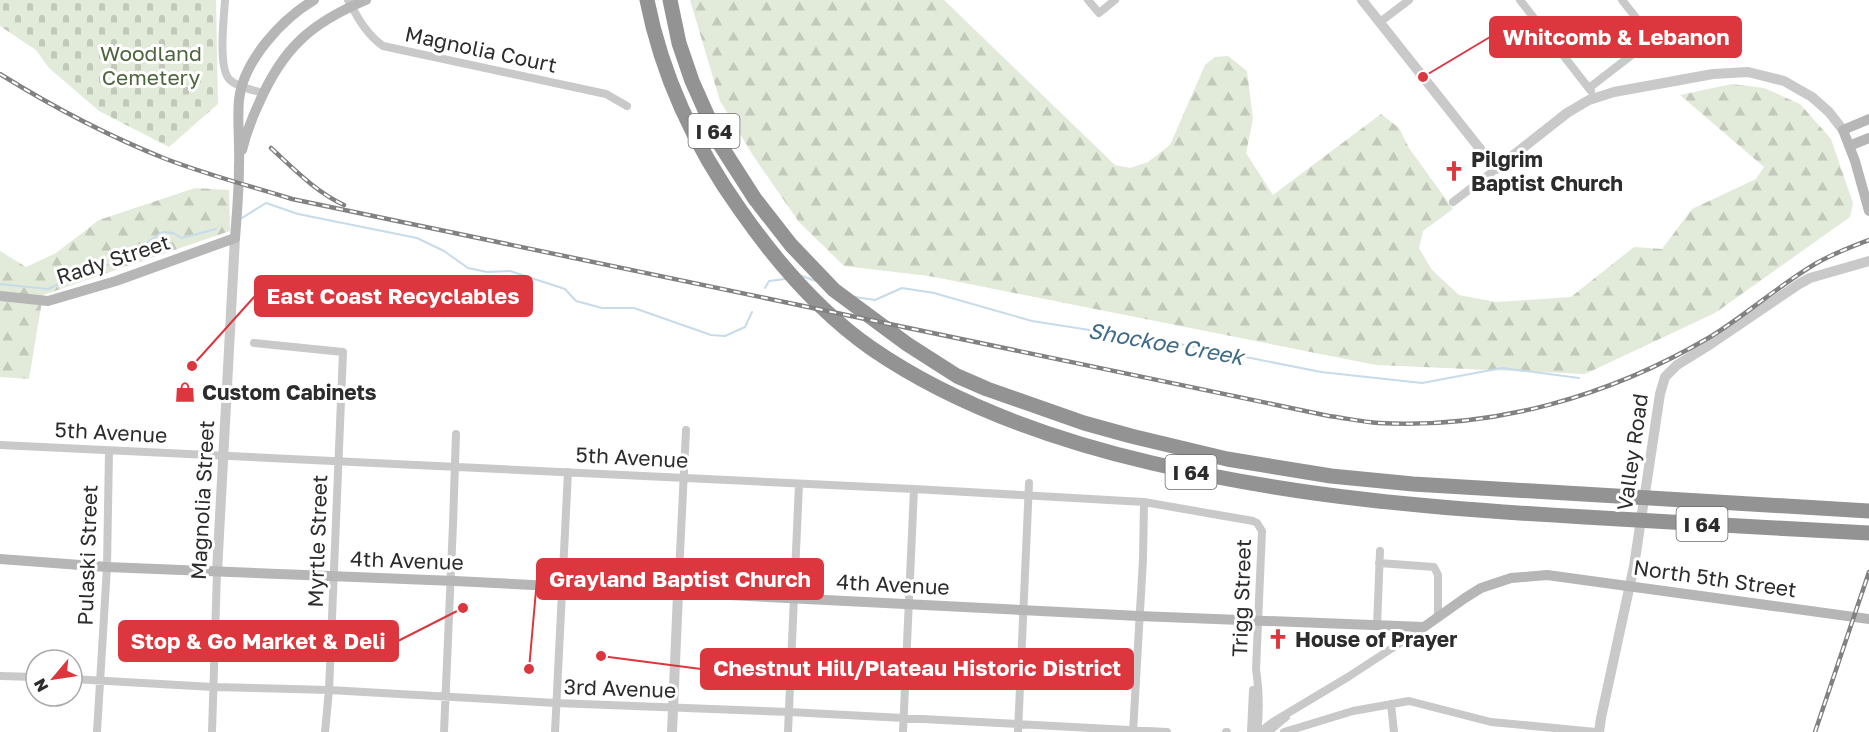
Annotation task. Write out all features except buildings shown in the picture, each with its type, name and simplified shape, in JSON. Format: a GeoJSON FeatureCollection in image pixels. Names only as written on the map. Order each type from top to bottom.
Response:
{"type":"FeatureCollection","features":[{"type":"Feature","properties":{"kind":"highway","name":"I 64"},"geometry":{"type":"LineString","coordinates":[[647,0],[663,62],[680,104],[725,189],[760,239],[831,315],[870,347],[968,403],[1034,429],[1113,454],[1208,476],[1303,493],[1534,515],[1869,533]]}},
{"type":"Feature","properties":{"kind":"highway","name":"I 64"},"geometry":{"type":"LineString","coordinates":[[670,0],[679,43],[692,81],[721,146],[755,199],[791,245],[834,290],[931,360],[957,376],[987,389],[1084,423],[1227,459],[1331,476],[1413,484],[1869,511]]}},
{"type":"Feature","properties":{"kind":"main road","name":"Magnolia Street"},"geometry":{"type":"LineString","coordinates":[[235,238],[239,101],[242,86],[266,42],[291,16],[314,0]]}},
{"type":"Feature","properties":{"kind":"main road","name":"Magnolia Street"},"geometry":{"type":"LineString","coordinates":[[239,162],[245,136],[263,93],[281,61],[297,43],[324,20],[350,3],[366,0]]}},
{"type":"Feature","properties":{"kind":"main road"},"geometry":{"type":"LineString","coordinates":[[1869,118],[1843,130],[1869,211]]}},
{"type":"Feature","properties":{"kind":"main road"},"geometry":{"type":"LineString","coordinates":[[1850,146],[1869,138]]}},
{"type":"Feature","properties":{"kind":"main road","name":"Rady Street"},"geometry":{"type":"LineString","coordinates":[[0,296],[48,301],[116,281],[235,238]]}},
{"type":"Feature","properties":{"kind":"main road","name":"4th Avenue"},"geometry":{"type":"LineString","coordinates":[[0,559],[107,567],[451,581],[1139,616],[1424,627]]}},
{"type":"Feature","properties":{"kind":"main road","name":"North 5th Street"},"geometry":{"type":"LineString","coordinates":[[1424,627],[1465,598],[1498,581],[1524,576],[1555,576],[1869,619]]}},
{"type":"Feature","properties":{"kind":"street"},"geometry":{"type":"LineString","coordinates":[[225,0],[224,65],[228,78],[242,86],[263,93]]}},
{"type":"Feature","properties":{"kind":"street"},"geometry":{"type":"LineString","coordinates":[[1088,0],[1099,13],[1115,0]]}},
{"type":"Feature","properties":{"kind":"street"},"geometry":{"type":"LineString","coordinates":[[1362,0],[1496,169]]}},
{"type":"Feature","properties":{"kind":"street"},"geometry":{"type":"LineString","coordinates":[[1380,22],[1408,0]]}},
{"type":"Feature","properties":{"kind":"street"},"geometry":{"type":"LineString","coordinates":[[1520,0],[1593,93]]}},
{"type":"Feature","properties":{"kind":"street"},"geometry":{"type":"LineString","coordinates":[[1453,202],[1593,93],[1650,40],[1648,34],[1622,0]]}},
{"type":"Feature","properties":{"kind":"street","name":"Magnolia Court"},"geometry":{"type":"LineString","coordinates":[[350,3],[366,31],[383,46],[606,94],[627,106]]}},
{"type":"Feature","properties":{"kind":"street"},"geometry":{"type":"LineString","coordinates":[[1593,93],[1614,92],[1713,74],[1748,72],[1784,81],[1807,93],[1829,112],[1843,130]]}},
{"type":"Feature","properties":{"kind":"street","name":"Magnolia Street"},"geometry":{"type":"LineString","coordinates":[[212,732],[217,572],[235,238]]}},
{"type":"Feature","properties":{"kind":"street","name":"Valley Road"},"geometry":{"type":"LineString","coordinates":[[1598,732],[1634,566],[1660,394],[1665,377],[1677,364],[1799,284],[1810,278],[1869,261]]}},
{"type":"Feature","properties":{"kind":"street","name":"Myrtle Street"},"geometry":{"type":"LineString","coordinates":[[254,343],[343,352],[329,690],[325,732]]}},
{"type":"Feature","properties":{"kind":"street"},"geometry":{"type":"LineString","coordinates":[[672,732],[686,430]]}},
{"type":"Feature","properties":{"kind":"street"},"geometry":{"type":"LineString","coordinates":[[444,732],[456,434]]}},
{"type":"Feature","properties":{"kind":"street","name":"5th Avenue"},"geometry":{"type":"LineString","coordinates":[[0,445],[1144,502],[1253,521],[1260,527]]}},
{"type":"Feature","properties":{"kind":"street","name":"Pulaski Street"},"geometry":{"type":"LineString","coordinates":[[97,732],[107,567],[109,451]]}},
{"type":"Feature","properties":{"kind":"street"},"geometry":{"type":"LineString","coordinates":[[555,732],[568,472]]}},
{"type":"Feature","properties":{"kind":"street"},"geometry":{"type":"LineString","coordinates":[[1018,729],[1029,483]]}},
{"type":"Feature","properties":{"kind":"street"},"geometry":{"type":"LineString","coordinates":[[788,732],[799,484]]}},
{"type":"Feature","properties":{"kind":"street"},"geometry":{"type":"LineString","coordinates":[[903,732],[914,489]]}},
{"type":"Feature","properties":{"kind":"street"},"geometry":{"type":"LineString","coordinates":[[1133,731],[1144,502]]}},
{"type":"Feature","properties":{"kind":"street","name":"Trigg Street"},"geometry":{"type":"LineString","coordinates":[[1258,732],[1256,671],[1262,531],[1260,527]]}},
{"type":"Feature","properties":{"kind":"street"},"geometry":{"type":"LineString","coordinates":[[1377,626],[1380,551]]}},
{"type":"Feature","properties":{"kind":"street"},"geometry":{"type":"LineString","coordinates":[[1379,563],[1431,566],[1436,569],[1438,616]]}},
{"type":"Feature","properties":{"kind":"street"},"geometry":{"type":"LineString","coordinates":[[1258,732],[1424,627]]}},
{"type":"Feature","properties":{"kind":"street","name":"Trigg Street"},"geometry":{"type":"LineString","coordinates":[[1251,732],[1256,671]]}},
{"type":"Feature","properties":{"kind":"street"},"geometry":{"type":"LineString","coordinates":[[0,676],[24,677]]}},
{"type":"Feature","properties":{"kind":"street","name":"3rd Avenue"},"geometry":{"type":"LineString","coordinates":[[84,680],[213,687],[329,690],[556,704],[789,712],[1018,729],[1167,732]]}},
{"type":"Feature","properties":{"kind":"street"},"geometry":{"type":"LineString","coordinates":[[1284,732],[1295,731],[1353,711],[1416,702],[1491,722],[1598,732]]}},
{"type":"Feature","properties":{"kind":"street"},"geometry":{"type":"LineString","coordinates":[[1391,704],[1394,732]]}},
{"type":"Feature","properties":{"kind":"street"},"geometry":{"type":"LineString","coordinates":[[1268,732],[1288,714]]}},
{"type":"Feature","properties":{"kind":"green space","name":"Woodland Cemetery"},"geometry":{"type":"Polygon","coordinates":[[[0,0],[216,0],[218,104],[169,147],[99,111],[49,68],[36,50],[0,26],[0,0]]]}},
{"type":"Feature","properties":{"kind":"green space"},"geometry":{"type":"Polygon","coordinates":[[[690,0],[944,0],[1115,165],[1130,168],[1148,162],[1170,145],[1205,65],[1215,57],[1228,56],[1247,71],[1253,119],[1246,153],[1273,195],[1381,114],[1399,128],[1409,148],[1453,209],[1423,231],[1419,248],[1432,270],[1459,295],[1496,302],[1571,297],[1634,247],[1662,249],[1692,209],[1756,179],[1764,167],[1680,95],[1732,84],[1764,88],[1800,104],[1831,139],[1853,203],[1850,217],[1715,313],[1585,374],[1376,365],[929,276],[844,266],[799,222],[754,157],[720,101],[690,0]]]}},
{"type":"Feature","properties":{"kind":"green space"},"geometry":{"type":"Polygon","coordinates":[[[195,188],[229,190],[230,231],[43,295],[29,379],[0,377],[0,251],[26,267],[56,253],[99,220],[195,188]]]}},
{"type":"Feature","properties":{"kind":"waterway","name":"Shockoe Creek"},"geometry":{"type":"LineString","coordinates":[[242,218],[266,203],[298,214],[417,238],[444,251],[468,268],[487,272],[510,271],[565,289],[576,301],[602,308],[634,308],[711,335],[725,336],[745,327],[752,312]]}},
{"type":"Feature","properties":{"kind":"waterway","name":"Shockoe Creek"},"geometry":{"type":"LineString","coordinates":[[0,284],[48,289],[91,269],[112,264],[143,247],[163,232],[173,233],[182,238],[216,229]]}},
{"type":"Feature","properties":{"kind":"waterway","name":"Shockoe Creek"},"geometry":{"type":"LineString","coordinates":[[799,276],[816,281]]}},
{"type":"Feature","properties":{"kind":"waterway","name":"Shockoe Creek"},"geometry":{"type":"LineString","coordinates":[[765,288],[769,281],[785,279]]}},
{"type":"Feature","properties":{"kind":"waterway","name":"Shockoe Creek"},"geometry":{"type":"LineString","coordinates":[[855,297],[875,300],[902,288],[934,293],[1032,321],[1185,345],[1321,372],[1422,383],[1502,368],[1579,378]]}},
{"type":"Feature","properties":{"kind":"railway"},"geometry":{"type":"LineString","coordinates":[[0,74],[81,120],[144,150],[198,170],[292,199],[1329,416],[1373,422],[1422,423],[1466,420],[1508,414],[1592,392],[1672,358],[1710,337],[1815,264],[1869,240]]}},
{"type":"Feature","properties":{"kind":"railway"},"geometry":{"type":"LineString","coordinates":[[271,148],[315,187],[344,205]]}},
{"type":"Feature","properties":{"kind":"railway"},"geometry":{"type":"LineString","coordinates":[[1815,732],[1869,572]]}},
{"type":"Feature","properties":{"kind":"place","name":"Whitcomb & Lebanon"},"geometry":{"type":"Point","coordinates":[1423,77]}},
{"type":"Feature","properties":{"kind":"place","name":"Pilgrim Baptist Church"},"geometry":{"type":"Point","coordinates":[1454,171]}},
{"type":"Feature","properties":{"kind":"place","name":"East Coast Recyclables"},"geometry":{"type":"Point","coordinates":[192,366]}},
{"type":"Feature","properties":{"kind":"place","name":"Custom Cabinets"},"geometry":{"type":"Point","coordinates":[185,392]}},
{"type":"Feature","properties":{"kind":"place","name":"Stop & Go Market & Deli"},"geometry":{"type":"Point","coordinates":[463,608]}},
{"type":"Feature","properties":{"kind":"place","name":"House of Prayer"},"geometry":{"type":"Point","coordinates":[1278,639]}},
{"type":"Feature","properties":{"kind":"place","name":"Chestnut Hill/Plateau Historic District"},"geometry":{"type":"Point","coordinates":[601,656]}},
{"type":"Feature","properties":{"kind":"place","name":"Grayland Baptist Church"},"geometry":{"type":"Point","coordinates":[529,669]}}]}
